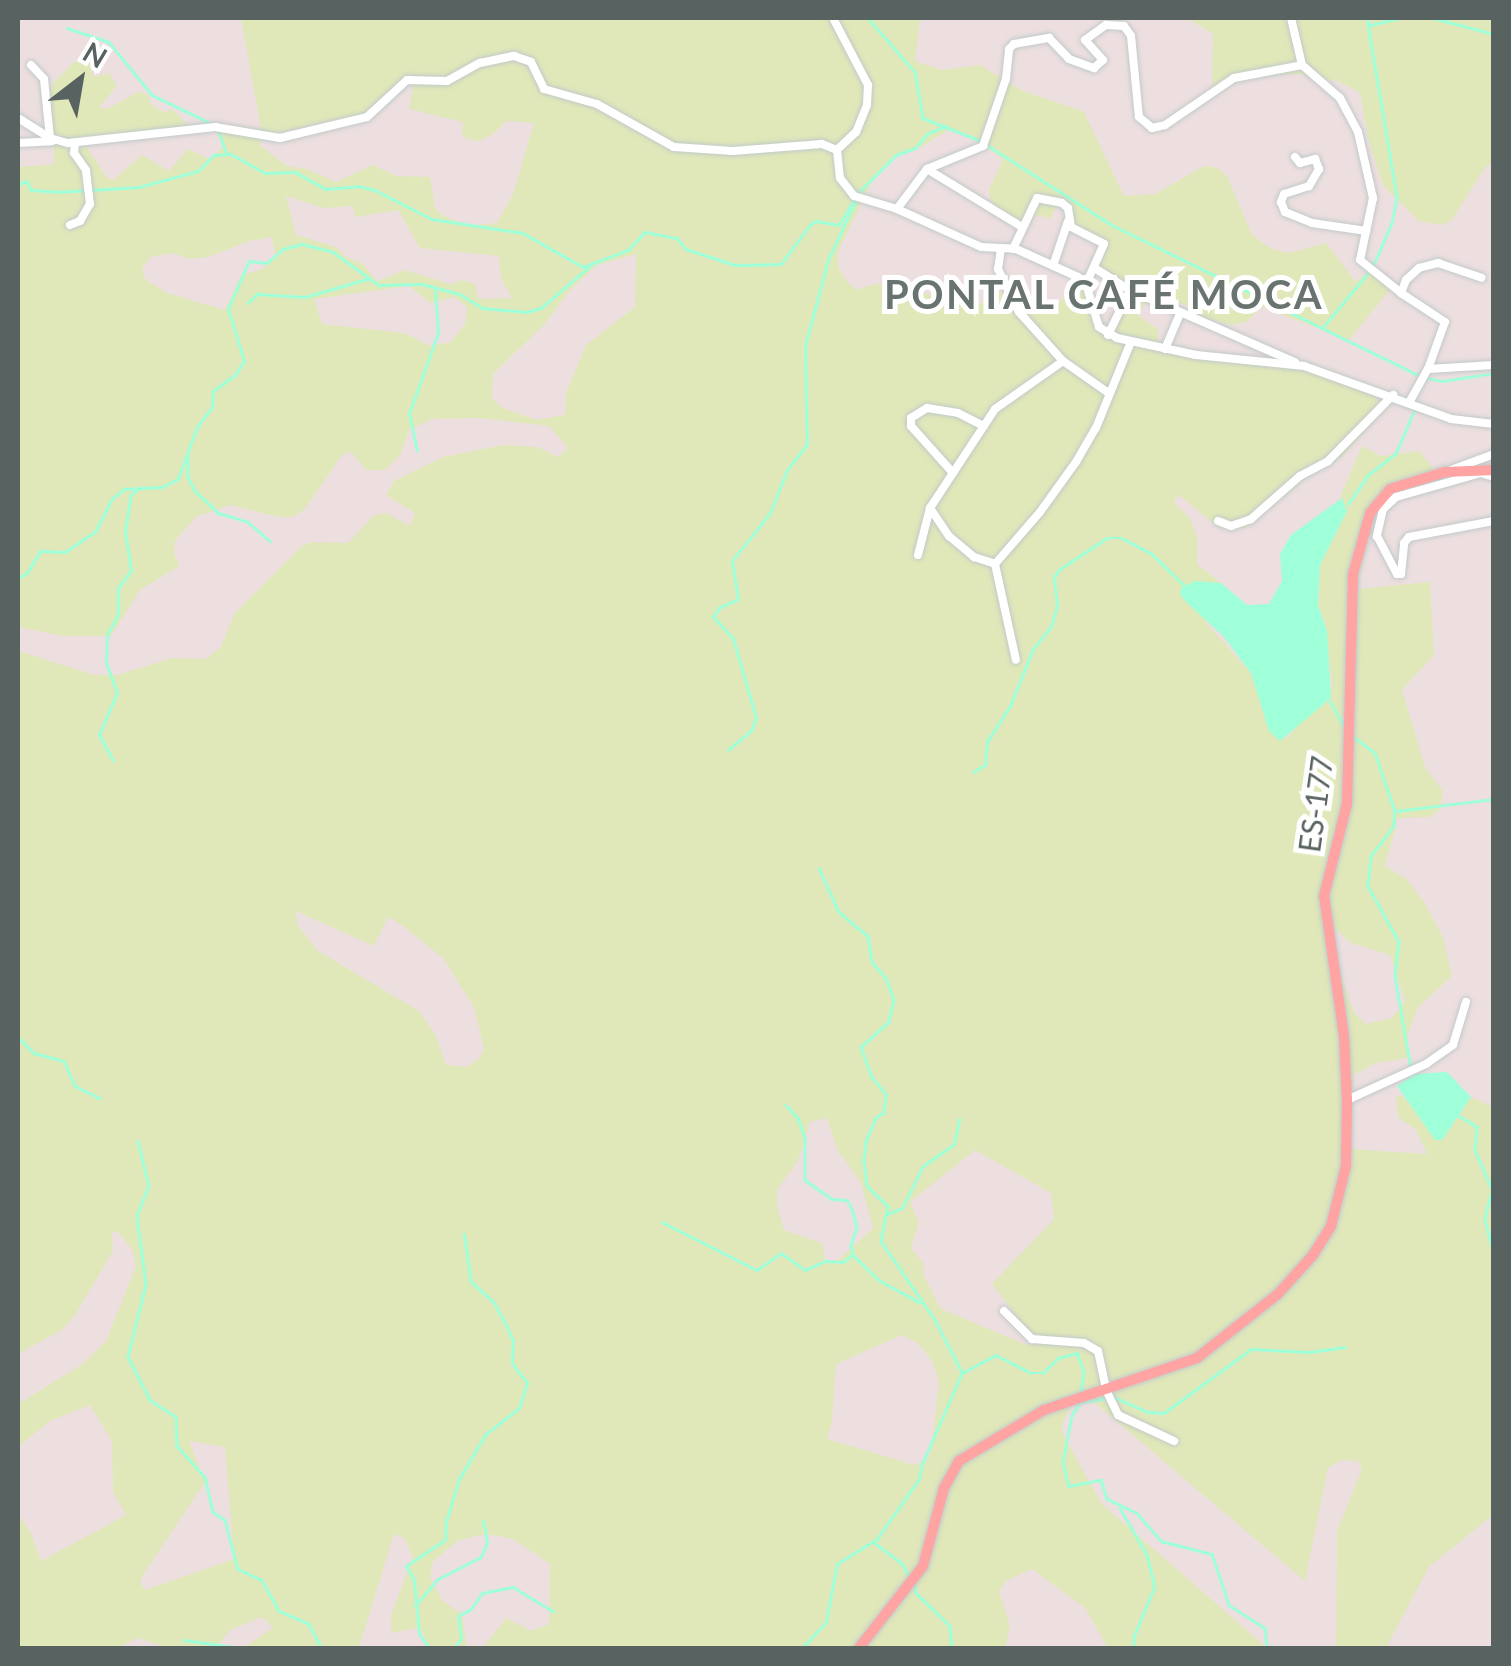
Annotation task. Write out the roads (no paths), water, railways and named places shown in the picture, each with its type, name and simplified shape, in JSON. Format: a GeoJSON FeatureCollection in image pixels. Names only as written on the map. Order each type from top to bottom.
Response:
{"type":"FeatureCollection","features":[{"type":"Feature","properties":{"kind":"main road","name":"ES-177"},"geometry":{"type":"LineString","coordinates":[[859,1648],[923,1566],[944,1488],[959,1461],[1044,1410],[1176,1368],[1215,1346],[1302,1269],[1331,1226],[1346,1166],[1347,1100],[1344,1036],[1324,896],[1346,804],[1353,574],[1370,513],[1382,497],[1402,482],[1445,472],[1494,474]]}},
{"type":"Feature","properties":{"kind":"street"},"geometry":{"type":"LineString","coordinates":[[833,18],[869,93],[856,132],[837,150]]}},
{"type":"Feature","properties":{"kind":"street"},"geometry":{"type":"LineString","coordinates":[[1291,18],[1302,65],[1334,92],[1358,132],[1373,193],[1362,263],[1444,322],[1410,402]]}},
{"type":"Feature","properties":{"kind":"street"},"geometry":{"type":"LineString","coordinates":[[897,208],[927,169],[984,144],[1006,79],[1008,49],[1024,41],[1049,38],[1070,59],[1094,68],[1103,60],[1086,40],[1106,25],[1124,26],[1131,36],[1138,118],[1152,128],[1165,125],[1234,78],[1302,65]]}},
{"type":"Feature","properties":{"kind":"street"},"geometry":{"type":"LineString","coordinates":[[18,143],[53,139],[75,143],[215,127],[280,138],[360,119],[373,113],[406,80],[447,81],[501,56],[531,62],[544,89],[597,104],[674,147],[734,151],[822,144],[837,150]]}},
{"type":"Feature","properties":{"kind":"street"},"geometry":{"type":"LineString","coordinates":[[31,65],[42,74],[53,139]]}},
{"type":"Feature","properties":{"kind":"street"},"geometry":{"type":"LineString","coordinates":[[18,118],[53,139]]}},
{"type":"Feature","properties":{"kind":"street"},"geometry":{"type":"LineString","coordinates":[[70,225],[80,221],[90,204],[86,170],[74,153],[75,143]]}},
{"type":"Feature","properties":{"kind":"street"},"geometry":{"type":"LineString","coordinates":[[837,150],[846,190],[897,208],[981,248],[1013,249],[1086,284],[1098,327],[1108,335],[1165,348],[1304,366]]}},
{"type":"Feature","properties":{"kind":"street"},"geometry":{"type":"LineString","coordinates":[[1296,157],[1300,163],[1315,158],[1319,169],[1309,186],[1284,194],[1281,202],[1286,212],[1312,223],[1366,231]]}},
{"type":"Feature","properties":{"kind":"street"},"geometry":{"type":"LineString","coordinates":[[927,169],[1022,227]]}},
{"type":"Feature","properties":{"kind":"street"},"geometry":{"type":"LineString","coordinates":[[1013,249],[1039,197],[1062,204],[1074,228],[1104,244],[1086,284]]}},
{"type":"Feature","properties":{"kind":"street"},"geometry":{"type":"LineString","coordinates":[[1053,266],[1069,217]]}},
{"type":"Feature","properties":{"kind":"street"},"geometry":{"type":"LineString","coordinates":[[1002,248],[998,269],[1019,312],[1062,361],[1110,394]]}},
{"type":"Feature","properties":{"kind":"street"},"geometry":{"type":"LineString","coordinates":[[1402,293],[1412,273],[1426,264],[1452,266],[1482,278]]}},
{"type":"Feature","properties":{"kind":"street"},"geometry":{"type":"LineString","coordinates":[[1096,269],[1130,290],[1304,366],[1464,423],[1494,424]]}},
{"type":"Feature","properties":{"kind":"street"},"geometry":{"type":"LineString","coordinates":[[1108,335],[1130,290]]}},
{"type":"Feature","properties":{"kind":"street"},"geometry":{"type":"LineString","coordinates":[[1165,348],[1180,313]]}},
{"type":"Feature","properties":{"kind":"street"},"geometry":{"type":"LineString","coordinates":[[994,564],[1040,512],[1076,462],[1131,342]]}},
{"type":"Feature","properties":{"kind":"street"},"geometry":{"type":"LineString","coordinates":[[918,555],[930,508],[995,409],[1062,361]]}},
{"type":"Feature","properties":{"kind":"street"},"geometry":{"type":"LineString","coordinates":[[1425,374],[1494,365]]}},
{"type":"Feature","properties":{"kind":"street"},"geometry":{"type":"LineString","coordinates":[[1218,521],[1231,526],[1251,519],[1300,476],[1328,461],[1393,395]]}},
{"type":"Feature","properties":{"kind":"street"},"geometry":{"type":"LineString","coordinates":[[953,473],[912,426],[910,418],[926,408],[958,414],[984,426]]}},
{"type":"Feature","properties":{"kind":"street"},"geometry":{"type":"LineString","coordinates":[[1445,472],[1494,454]]}},
{"type":"Feature","properties":{"kind":"street"},"geometry":{"type":"LineString","coordinates":[[1481,473],[1396,497],[1383,509],[1376,536],[1397,574],[1401,574],[1404,543],[1409,537],[1494,521]]}},
{"type":"Feature","properties":{"kind":"street"},"geometry":{"type":"LineString","coordinates":[[930,508],[949,536],[974,557],[994,564]]}},
{"type":"Feature","properties":{"kind":"street"},"geometry":{"type":"LineString","coordinates":[[994,564],[1016,660]]}},
{"type":"Feature","properties":{"kind":"street"},"geometry":{"type":"LineString","coordinates":[[1347,1100],[1426,1064],[1453,1046],[1466,1002]]}},
{"type":"Feature","properties":{"kind":"street"},"geometry":{"type":"LineString","coordinates":[[1004,1310],[1032,1339],[1084,1343],[1098,1350],[1106,1390],[1124,1421],[1174,1441]]}},
{"type":"Feature","properties":{"kind":"waterway"},"geometry":{"type":"LineString","coordinates":[[868,18],[915,72],[923,118],[981,141]]}},
{"type":"Feature","properties":{"kind":"waterway"},"geometry":{"type":"LineString","coordinates":[[1367,18],[1397,198],[1392,223],[1374,265]]}},
{"type":"Feature","properties":{"kind":"waterway"},"geometry":{"type":"LineString","coordinates":[[1370,25],[1400,18]]}},
{"type":"Feature","properties":{"kind":"waterway"},"geometry":{"type":"LineString","coordinates":[[1433,18],[1494,34]]}},
{"type":"Feature","properties":{"kind":"waterway"},"geometry":{"type":"LineString","coordinates":[[67,28],[109,42],[152,95],[214,125]]}},
{"type":"Feature","properties":{"kind":"waterway"},"geometry":{"type":"LineString","coordinates":[[858,193],[896,155],[915,148],[927,134],[946,126]]}},
{"type":"Feature","properties":{"kind":"waterway"},"geometry":{"type":"LineString","coordinates":[[219,132],[226,152]]}},
{"type":"Feature","properties":{"kind":"waterway"},"geometry":{"type":"LineString","coordinates":[[987,145],[1112,225],[1420,376]]}},
{"type":"Feature","properties":{"kind":"waterway"},"geometry":{"type":"LineString","coordinates":[[18,184],[27,181],[31,190],[57,192],[139,187],[198,171],[214,155],[231,154],[265,173],[295,172],[326,189],[358,186],[375,190],[432,219],[523,233],[583,267],[628,250],[645,232],[677,238],[686,249],[735,265],[781,264],[810,225],[816,221],[839,225],[854,200]]}},
{"type":"Feature","properties":{"kind":"waterway"},"geometry":{"type":"LineString","coordinates":[[728,750],[751,731],[756,718],[733,639],[713,617],[719,608],[738,599],[732,561],[770,513],[787,470],[807,444],[805,346],[828,260],[856,200]]}},
{"type":"Feature","properties":{"kind":"waterway"},"geometry":{"type":"LineString","coordinates":[[18,578],[27,573],[40,551],[65,552],[95,532],[112,499],[124,489],[162,487],[178,479],[197,427],[212,407],[213,391],[235,375],[244,361],[228,309],[249,261],[267,263],[283,249],[302,244],[333,252],[379,285],[422,284],[460,294],[482,308],[527,312],[541,308],[589,267]]}},
{"type":"Feature","properties":{"kind":"waterway"},"geometry":{"type":"LineString","coordinates":[[1323,327],[1367,274]]}},
{"type":"Feature","properties":{"kind":"waterway"},"geometry":{"type":"LineString","coordinates":[[248,303],[257,294],[305,297],[367,279]]}},
{"type":"Feature","properties":{"kind":"waterway"},"geometry":{"type":"LineString","coordinates":[[417,451],[409,414],[438,333],[435,291]]}},
{"type":"Feature","properties":{"kind":"waterway"},"geometry":{"type":"LineString","coordinates":[[1427,378],[1443,381],[1494,373]]}},
{"type":"Feature","properties":{"kind":"waterway"},"geometry":{"type":"LineString","coordinates":[[1348,504],[1368,475],[1396,453],[1415,408]]}},
{"type":"Feature","properties":{"kind":"waterway"},"geometry":{"type":"LineString","coordinates":[[188,455],[188,477],[195,491],[219,513],[248,522],[270,541]]}},
{"type":"Feature","properties":{"kind":"waterway"},"geometry":{"type":"LineString","coordinates":[[113,761],[99,735],[117,693],[106,663],[107,635],[118,615],[118,588],[131,571],[125,531],[131,495],[139,488]]}},
{"type":"Feature","properties":{"kind":"waterway"},"geometry":{"type":"LineString","coordinates":[[973,772],[985,765],[987,742],[1010,706],[1033,649],[1051,627],[1057,606],[1054,577],[1060,569],[1107,538],[1122,538],[1152,554],[1186,587]]}},
{"type":"Feature","properties":{"kind":"waterway"},"geometry":{"type":"LineString","coordinates":[[1330,701],[1345,728]]}},
{"type":"Feature","properties":{"kind":"waterway"},"geometry":{"type":"LineString","coordinates":[[1354,737],[1375,753],[1395,811],[1394,826],[1371,857],[1368,886],[1399,942],[1395,976],[1411,1069]]}},
{"type":"Feature","properties":{"kind":"waterway"},"geometry":{"type":"LineString","coordinates":[[1396,811],[1494,799]]}},
{"type":"Feature","properties":{"kind":"waterway"},"geometry":{"type":"LineString","coordinates":[[819,868],[839,912],[868,936],[872,962],[886,978],[894,1000],[889,1022],[861,1047],[872,1077],[886,1094],[884,1113],[876,1118],[866,1142],[864,1161],[867,1186],[888,1206],[881,1241],[935,1320],[962,1372]]}},
{"type":"Feature","properties":{"kind":"waterway"},"geometry":{"type":"LineString","coordinates":[[18,1037],[34,1053],[64,1061],[75,1086],[100,1098]]}},
{"type":"Feature","properties":{"kind":"waterway"},"geometry":{"type":"LineString","coordinates":[[786,1105],[798,1118],[805,1138],[805,1180],[832,1199],[847,1200],[852,1209],[857,1227],[851,1246],[853,1255],[879,1280],[919,1302]]}},
{"type":"Feature","properties":{"kind":"waterway"},"geometry":{"type":"LineString","coordinates":[[1458,1115],[1477,1127],[1475,1150],[1494,1194]]}},
{"type":"Feature","properties":{"kind":"waterway"},"geometry":{"type":"LineString","coordinates":[[888,1214],[902,1208],[923,1166],[954,1144],[959,1120]]}},
{"type":"Feature","properties":{"kind":"waterway"},"geometry":{"type":"LineString","coordinates":[[138,1141],[149,1186],[137,1216],[146,1285],[128,1357],[150,1400],[176,1417],[177,1446],[205,1477],[213,1512],[225,1520],[238,1569],[262,1580],[279,1611],[309,1624],[322,1648]]}},
{"type":"Feature","properties":{"kind":"waterway"},"geometry":{"type":"LineString","coordinates":[[1492,1192],[1485,1219],[1494,1255]]}},
{"type":"Feature","properties":{"kind":"waterway"},"geometry":{"type":"LineString","coordinates":[[662,1222],[757,1270],[781,1253],[805,1270],[825,1261],[843,1262],[852,1255]]}},
{"type":"Feature","properties":{"kind":"waterway"},"geometry":{"type":"LineString","coordinates":[[429,1648],[419,1634],[414,1580],[406,1566],[445,1540],[446,1522],[459,1479],[485,1435],[519,1408],[527,1383],[512,1364],[513,1341],[506,1325],[493,1302],[471,1282],[464,1235]]}},
{"type":"Feature","properties":{"kind":"waterway"},"geometry":{"type":"LineString","coordinates":[[1083,1402],[1114,1397],[1147,1412],[1164,1413],[1251,1349],[1310,1352],[1345,1347]]}},
{"type":"Feature","properties":{"kind":"waterway"},"geometry":{"type":"LineString","coordinates":[[802,1648],[826,1622],[837,1564],[877,1539],[919,1479],[962,1373],[996,1355],[1031,1373],[1043,1373],[1058,1358],[1077,1353],[1084,1372],[1081,1392]]}},
{"type":"Feature","properties":{"kind":"waterway"},"geometry":{"type":"LineString","coordinates":[[1082,1400],[1072,1416],[1063,1462],[1069,1486],[1101,1480],[1107,1499],[1137,1513],[1161,1541],[1212,1554],[1229,1605],[1265,1628],[1267,1648]]}},
{"type":"Feature","properties":{"kind":"waterway"},"geometry":{"type":"LineString","coordinates":[[1120,1508],[1147,1555],[1155,1587],[1134,1637],[1134,1648]]}},
{"type":"Feature","properties":{"kind":"waterway"},"geometry":{"type":"LineString","coordinates":[[415,1606],[438,1579],[481,1557],[487,1543],[483,1521]]}},
{"type":"Feature","properties":{"kind":"waterway"},"geometry":{"type":"LineString","coordinates":[[875,1543],[902,1563],[910,1579]]}},
{"type":"Feature","properties":{"kind":"waterway"},"geometry":{"type":"LineString","coordinates":[[915,1585],[916,1593],[950,1626],[952,1648]]}},
{"type":"Feature","properties":{"kind":"waterway"},"geometry":{"type":"LineString","coordinates":[[454,1648],[461,1639],[458,1616],[471,1609],[482,1593],[513,1587],[553,1611]]}},
{"type":"Feature","properties":{"kind":"waterway"},"geometry":{"type":"LineString","coordinates":[[184,1640],[240,1648]]}},
{"type":"Feature","properties":{"kind":"district","name":"PONTAL CAFÉ MOCA"},"geometry":{"type":"Point","coordinates":[1104,294]}}]}
